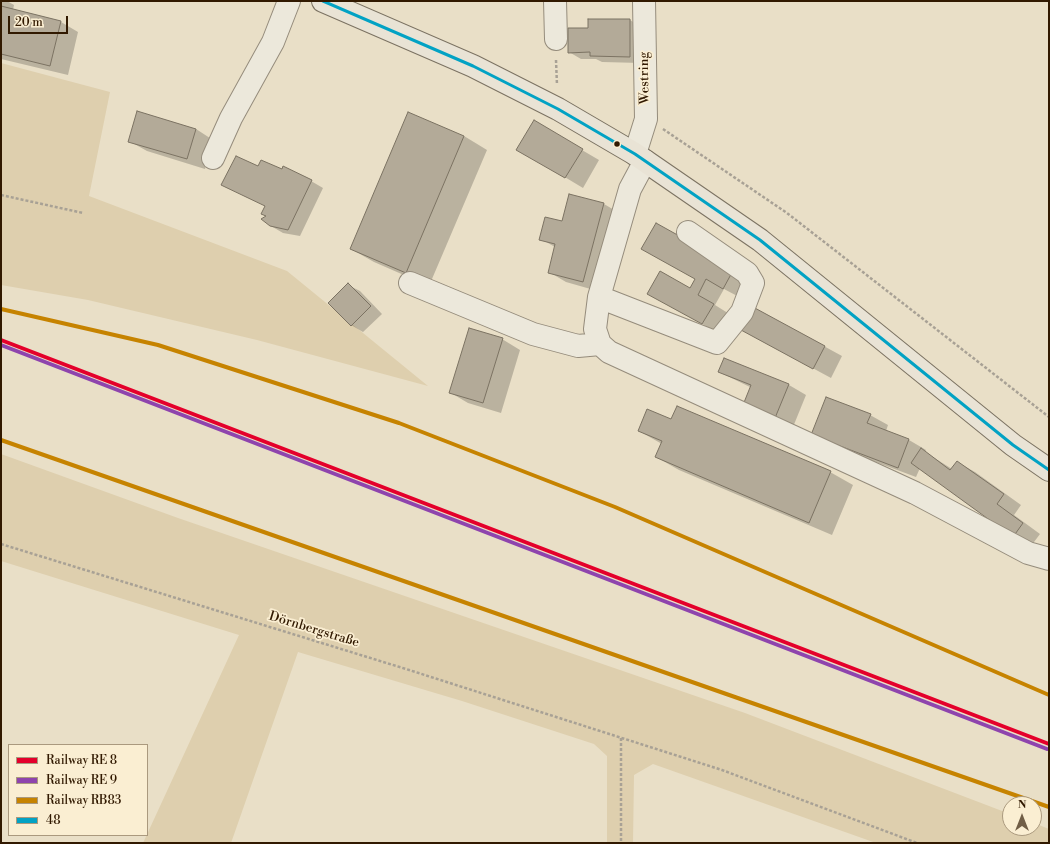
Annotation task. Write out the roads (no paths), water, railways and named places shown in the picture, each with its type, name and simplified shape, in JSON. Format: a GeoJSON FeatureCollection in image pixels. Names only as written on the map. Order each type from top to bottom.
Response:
{"type":"FeatureCollection","features":[{"type":"Feature","properties":{"kind":"main road"},"geometry":{"type":"LineString","coordinates":[[323,1],[473,66],[558,109],[640,157],[760,240],[1013,446],[1049,470]]}},
{"type":"Feature","properties":{"kind":"street"},"geometry":{"type":"LineString","coordinates":[[213,158],[230,118],[273,42],[290,1]]}},
{"type":"Feature","properties":{"kind":"street"},"geometry":{"type":"LineString","coordinates":[[554,1],[556,39]]}},
{"type":"Feature","properties":{"kind":"street","name":"Westring"},"geometry":{"type":"LineString","coordinates":[[600,344],[595,329],[599,297],[640,157],[646,119],[644,1]]}},
{"type":"Feature","properties":{"kind":"street"},"geometry":{"type":"LineString","coordinates":[[599,297],[717,343],[742,312],[753,283],[747,273],[688,232]]}},
{"type":"Feature","properties":{"kind":"street"},"geometry":{"type":"LineString","coordinates":[[410,284],[533,334],[578,346],[600,344],[609,352],[915,493],[1028,553],[1049,560]]}},
{"type":"Feature","properties":{"kind":"rail line","name":"RB83"},"geometry":{"type":"LineString","coordinates":[[1,309],[158,345],[399,423],[615,507],[1049,695]]}},
{"type":"Feature","properties":{"kind":"rail line","name":"RB83"},"geometry":{"type":"LineString","coordinates":[[1,440],[1049,807]]}}]}
